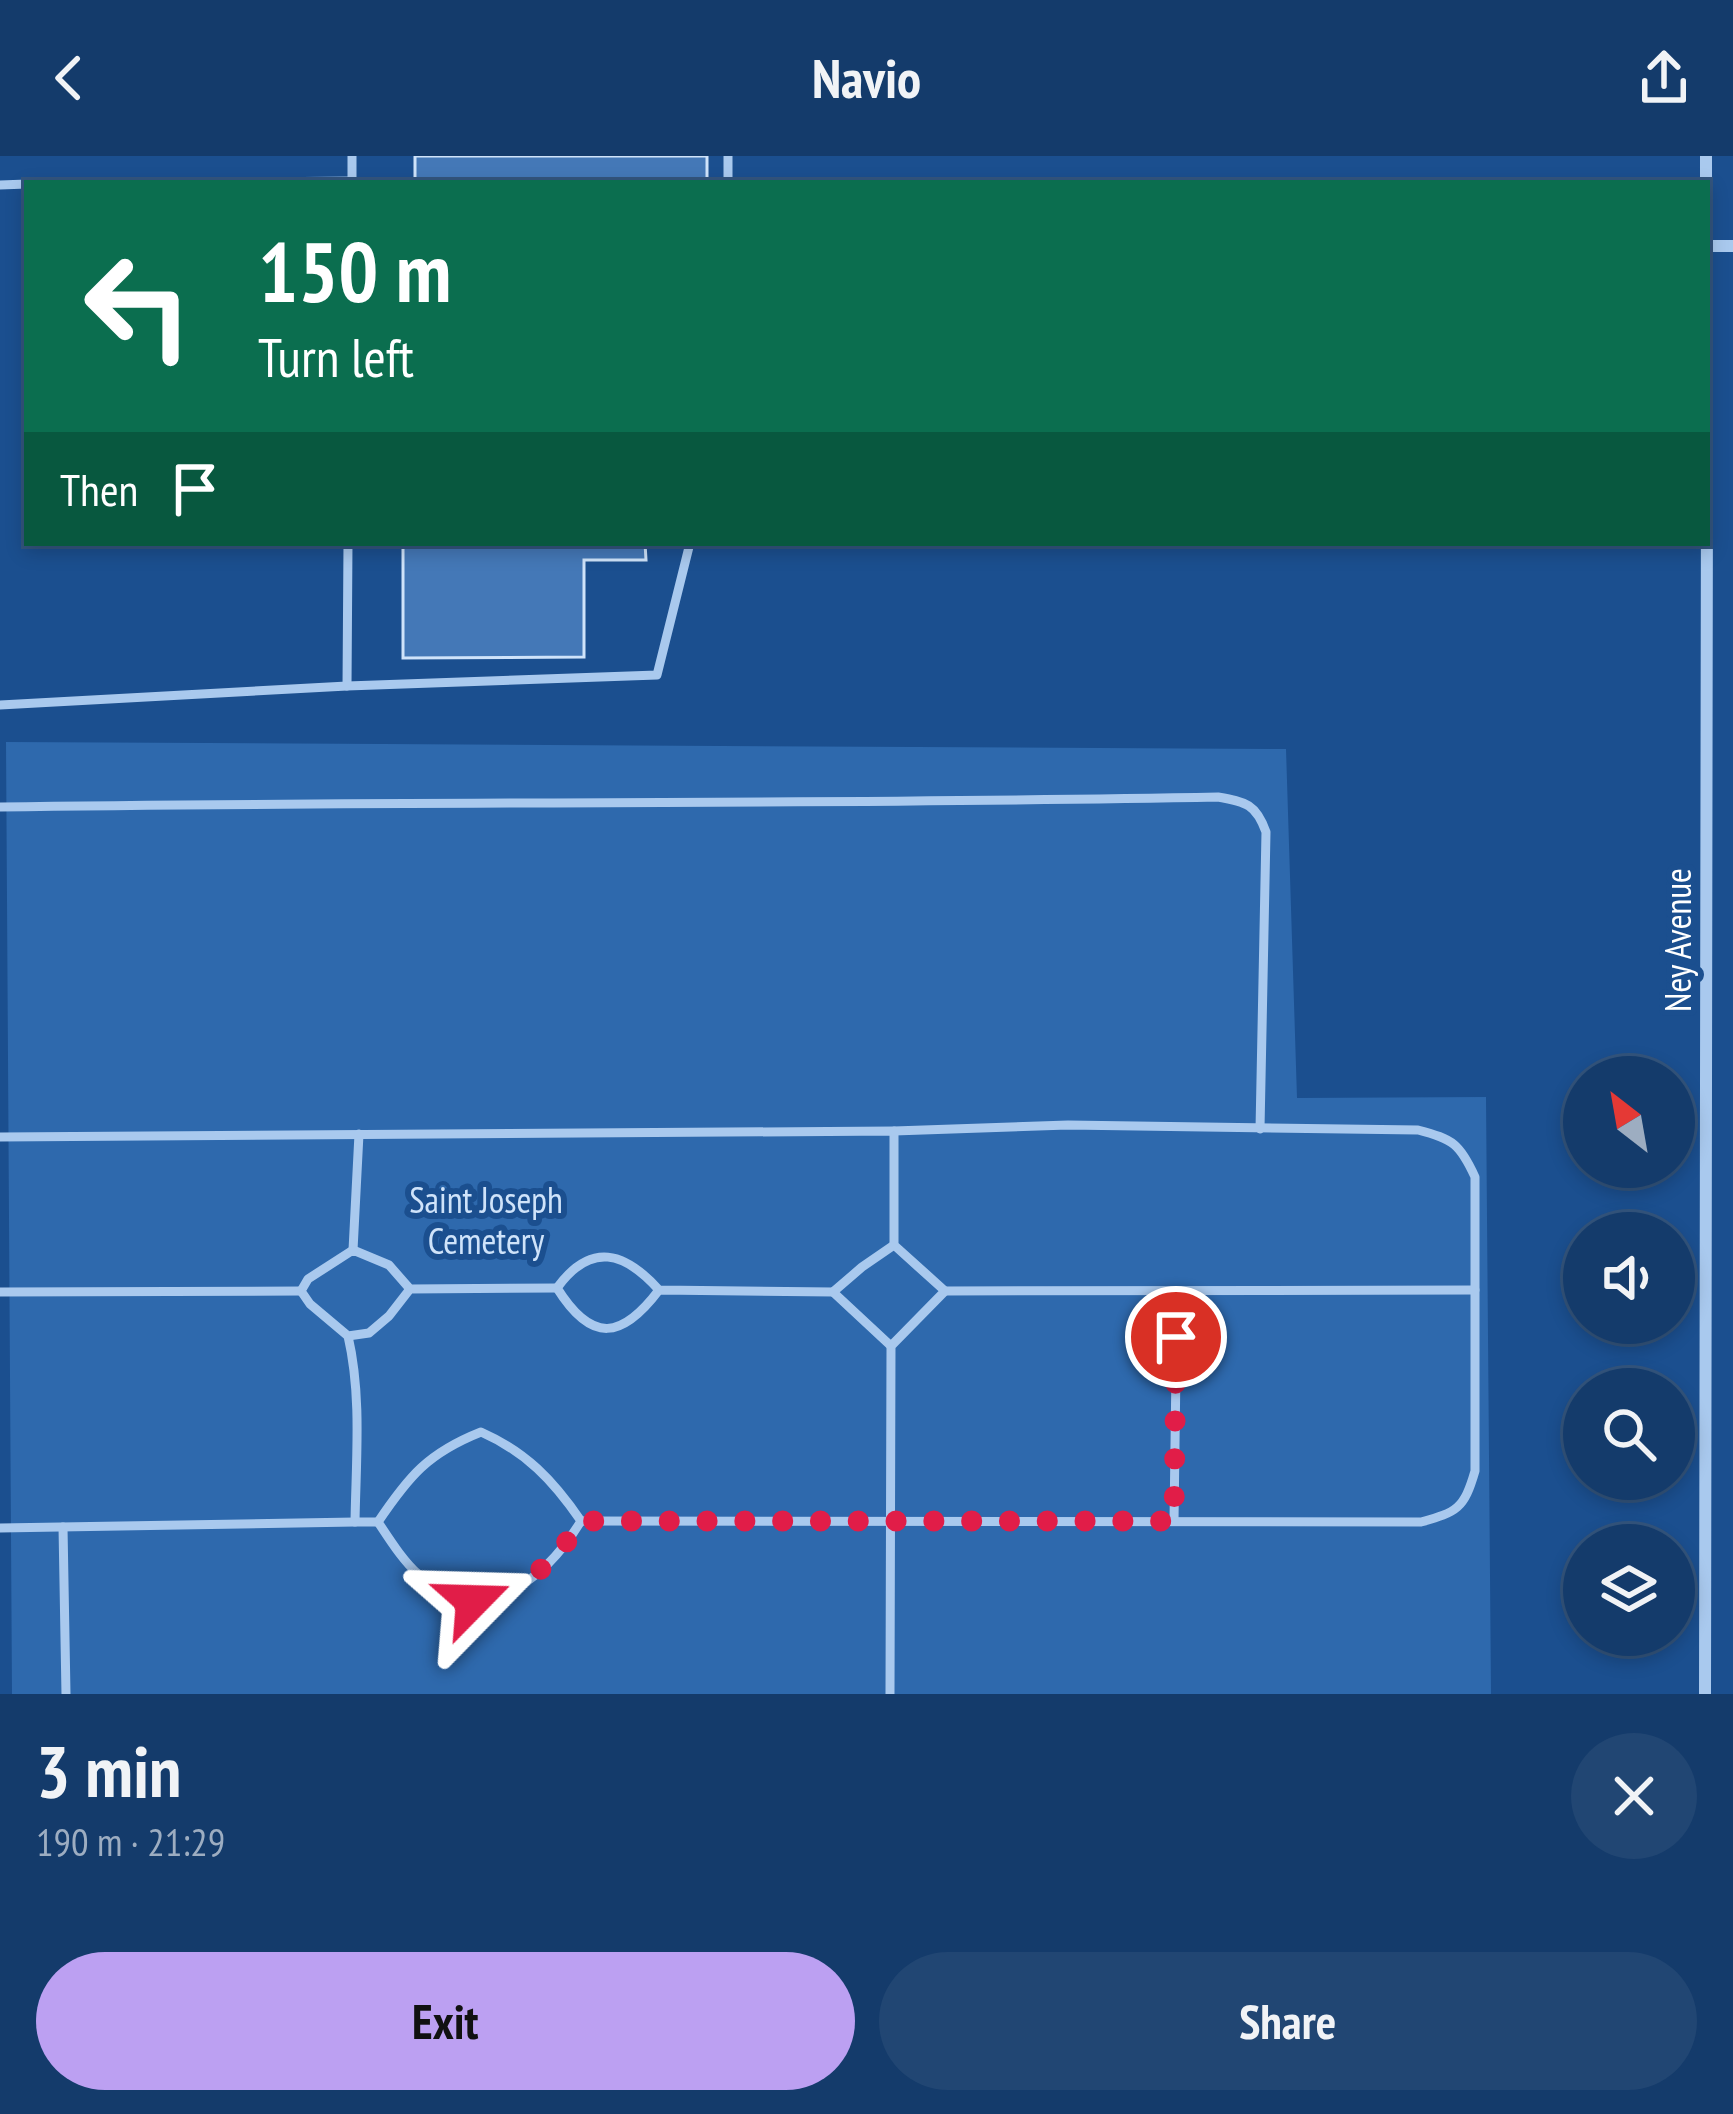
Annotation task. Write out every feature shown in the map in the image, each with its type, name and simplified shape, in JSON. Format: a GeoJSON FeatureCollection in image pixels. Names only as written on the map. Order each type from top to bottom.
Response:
{"type":"FeatureCollection","features":[{"type":"Feature","properties":{"kind":"street","name":"Ney Avenue"},"geometry":{"type":"LineString","coordinates":[[1705,1694],[1707,546]]}},
{"type":"Feature","properties":{"kind":"lane"},"geometry":{"type":"LineString","coordinates":[[347,686],[348,546]]}},
{"type":"Feature","properties":{"kind":"lane"},"geometry":{"type":"LineString","coordinates":[[0,705],[656,675],[689,546]]}},
{"type":"Feature","properties":{"kind":"lane"},"geometry":{"type":"LineString","coordinates":[[0,807],[1218,797],[1244,802],[1260,815],[1266,832],[1260,1129]]}},
{"type":"Feature","properties":{"kind":"lane"},"geometry":{"type":"LineString","coordinates":[[0,1137],[893,1131],[1068,1125],[1418,1130],[1448,1138],[1463,1151],[1475,1178],[1475,1472],[1467,1497],[1454,1513],[1421,1522],[581,1521]]}},
{"type":"Feature","properties":{"kind":"lane"},"geometry":{"type":"LineString","coordinates":[[893,1131],[894,1245],[945,1291],[1475,1291]]}},
{"type":"Feature","properties":{"kind":"lane"},"geometry":{"type":"LineString","coordinates":[[353,1250],[359,1134]]}},
{"type":"Feature","properties":{"kind":"lane"},"geometry":{"type":"LineString","coordinates":[[353,1250],[388,1265],[410,1289],[557,1288],[579,1265],[599,1257],[618,1258],[640,1269],[659,1290],[833,1292],[894,1245]]}},
{"type":"Feature","properties":{"kind":"lane"},"geometry":{"type":"LineString","coordinates":[[301,1291],[308,1279],[353,1250]]}},
{"type":"Feature","properties":{"kind":"lane"},"geometry":{"type":"LineString","coordinates":[[557,1288],[590,1326],[610,1328],[630,1324],[659,1290]]}},
{"type":"Feature","properties":{"kind":"lane"},"geometry":{"type":"LineString","coordinates":[[348,1336],[369,1333],[410,1289]]}},
{"type":"Feature","properties":{"kind":"lane"},"geometry":{"type":"LineString","coordinates":[[0,1292],[301,1291]]}},
{"type":"Feature","properties":{"kind":"lane"},"geometry":{"type":"LineString","coordinates":[[301,1291],[348,1336],[354,1360],[355,1522]]}},
{"type":"Feature","properties":{"kind":"lane"},"geometry":{"type":"LineString","coordinates":[[890,1694],[891,1346],[945,1291]]}},
{"type":"Feature","properties":{"kind":"lane"},"geometry":{"type":"LineString","coordinates":[[1174,1521],[1177,1291]]}},
{"type":"Feature","properties":{"kind":"lane"},"geometry":{"type":"LineString","coordinates":[[833,1292],[891,1346]]}},
{"type":"Feature","properties":{"kind":"lane"},"geometry":{"type":"LineString","coordinates":[[378,1522],[420,1466],[449,1444],[481,1432],[512,1446],[537,1468],[581,1521]]}},
{"type":"Feature","properties":{"kind":"lane"},"geometry":{"type":"LineString","coordinates":[[378,1522],[418,1574],[446,1592],[473,1601],[508,1592],[537,1572],[564,1549],[581,1521]]}},
{"type":"Feature","properties":{"kind":"lane"},"geometry":{"type":"LineString","coordinates":[[0,1528],[378,1522]]}},
{"type":"Feature","properties":{"kind":"lane"},"geometry":{"type":"LineString","coordinates":[[63,1527],[66,1694]]}},
{"type":"Feature","properties":{"kind":"green space","name":"Saint Joseph Cemetery"},"geometry":{"type":"Polygon","coordinates":[[[6,742],[1286,749],[1297,1098],[1486,1097],[1491,1694],[12,1694],[6,742]]]}},
{"type":"Feature","properties":{"kind":"building"},"geometry":{"type":"Polygon","coordinates":[[[415,156],[707,156],[707,180],[415,180],[415,156]]]}},
{"type":"Feature","properties":{"kind":"building"},"geometry":{"type":"Polygon","coordinates":[[[403,546],[645,546],[646,560],[584,560],[584,657],[403,658],[403,546]]]}},
{"type":"Feature","properties":{"kind":"route"},"geometry":{"type":"LineString","coordinates":[[473,1601],[508,1592],[537,1572],[564,1549],[581,1521],[1174,1521],[1176,1337]]}}]}
